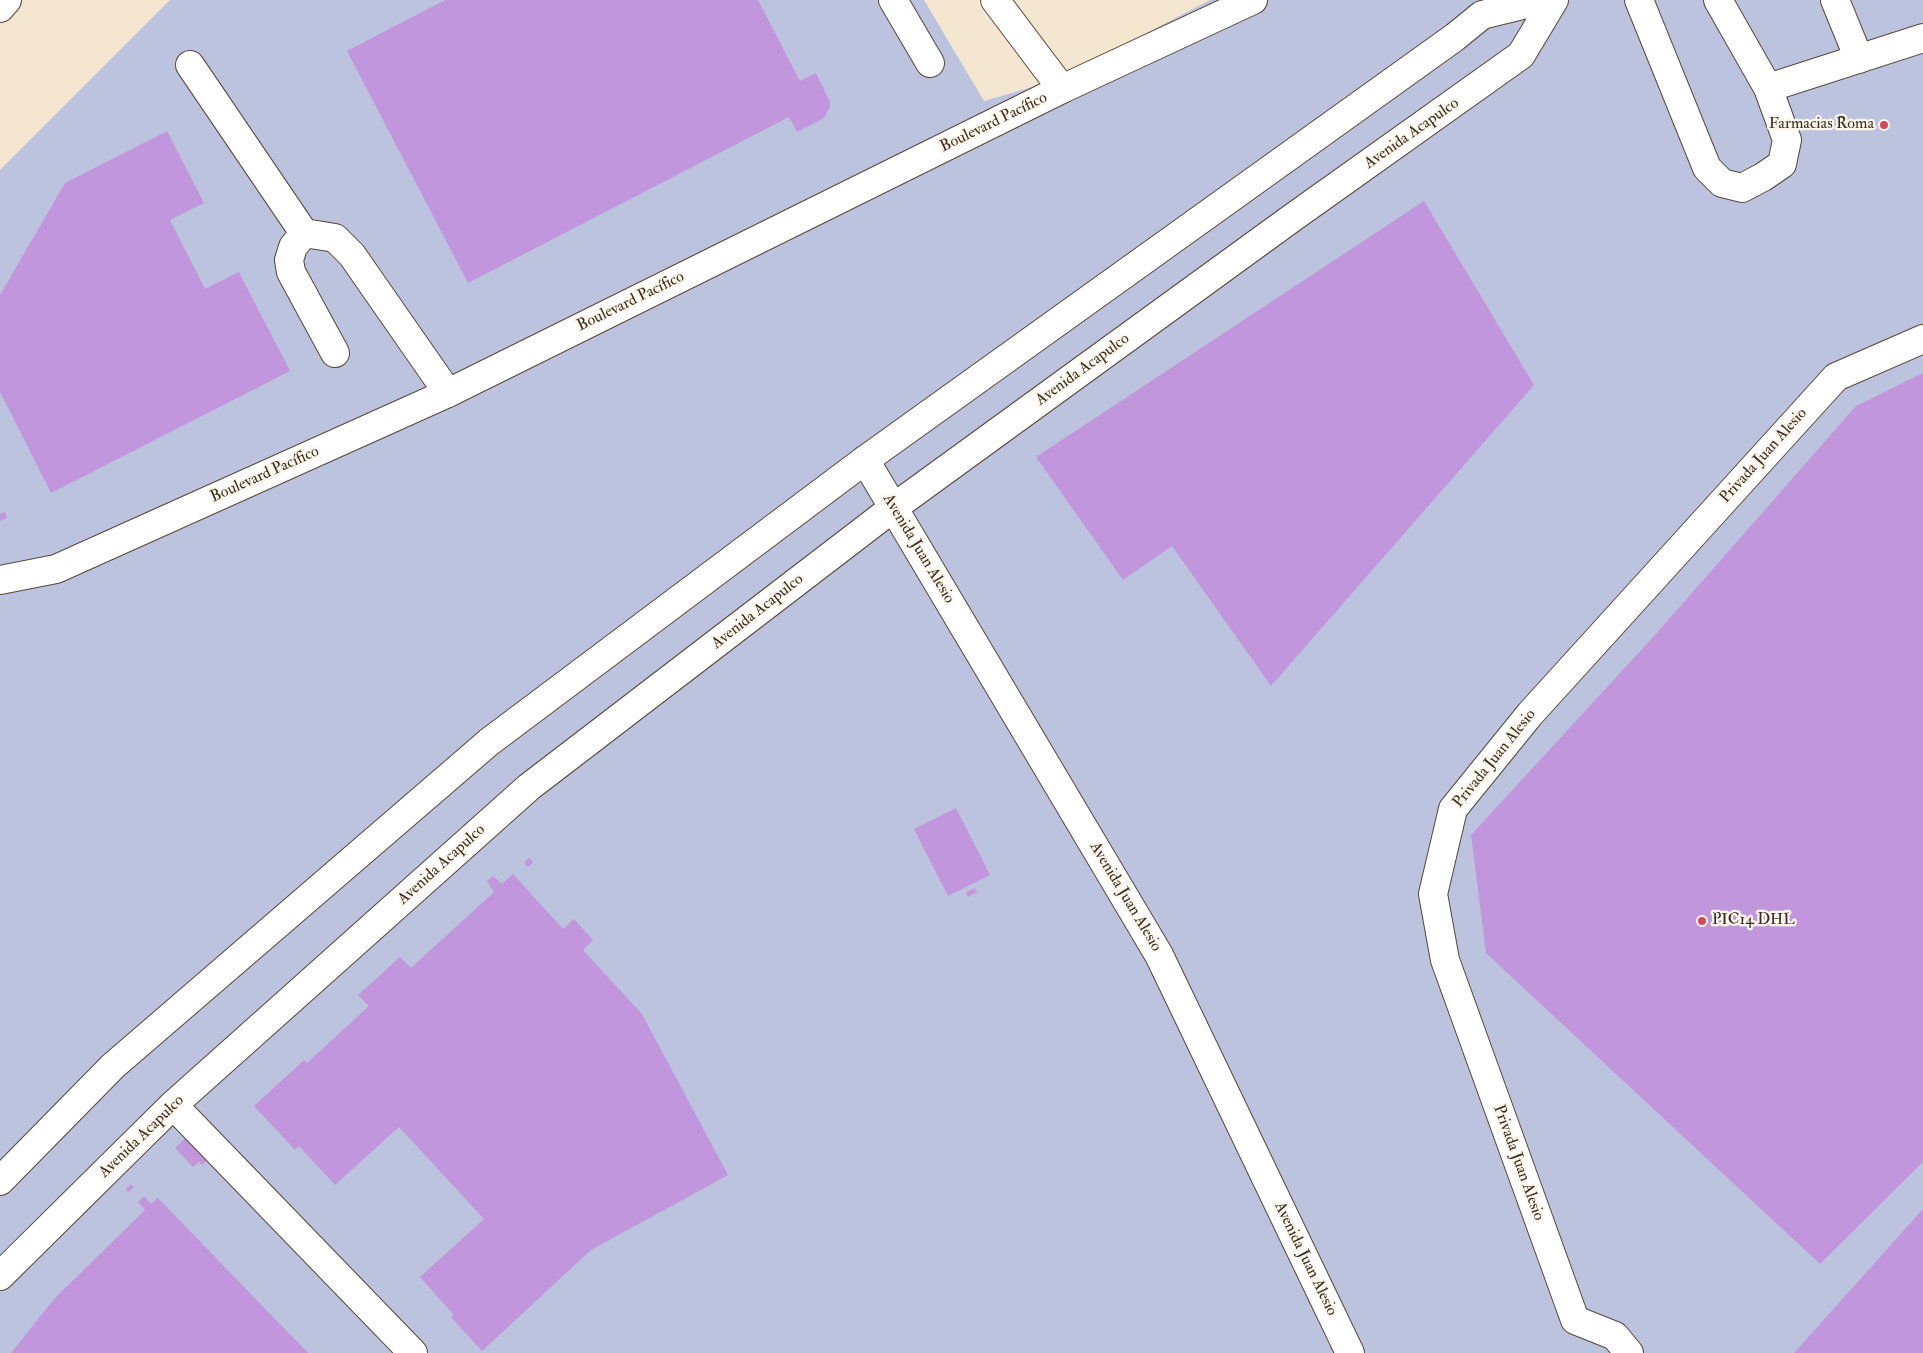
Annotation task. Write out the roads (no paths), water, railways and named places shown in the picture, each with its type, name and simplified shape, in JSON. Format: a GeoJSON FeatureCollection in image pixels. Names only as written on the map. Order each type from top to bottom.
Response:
{"type":"FeatureCollection","features":[{"type":"Feature","properties":{"kind":"main road"},"geometry":{"type":"LineString","coordinates":[[0,8],[7,0]]}},
{"type":"Feature","properties":{"kind":"main road"},"geometry":{"type":"LineString","coordinates":[[893,0],[930,63]]}},
{"type":"Feature","properties":{"kind":"main road"},"geometry":{"type":"LineString","coordinates":[[995,0],[1062,89]]}},
{"type":"Feature","properties":{"kind":"main road","name":"Boulevard Pacífico"},"geometry":{"type":"LineString","coordinates":[[0,580],[56,569],[448,393],[1062,89],[1253,0]]}},
{"type":"Feature","properties":{"kind":"main road"},"geometry":{"type":"LineString","coordinates":[[0,1181],[113,1066],[489,742],[865,460],[1455,37],[1482,15],[1543,0]]}},
{"type":"Feature","properties":{"kind":"main road","name":"Avenida Acapulco"},"geometry":{"type":"LineString","coordinates":[[0,1276],[173,1105],[529,787],[893,508],[1276,229],[1521,55],[1554,0]]}},
{"type":"Feature","properties":{"kind":"main road"},"geometry":{"type":"LineString","coordinates":[[1639,0],[1707,168],[1722,183],[1742,188],[1764,178],[1782,164],[1787,140],[1768,88],[1718,0]]}},
{"type":"Feature","properties":{"kind":"main road"},"geometry":{"type":"LineString","coordinates":[[1834,0],[1859,58]]}},
{"type":"Feature","properties":{"kind":"main road"},"geometry":{"type":"LineString","coordinates":[[1768,88],[1923,38]]}},
{"type":"Feature","properties":{"kind":"main road"},"geometry":{"type":"LineString","coordinates":[[190,65],[304,233],[335,238],[352,255],[448,393]]}},
{"type":"Feature","properties":{"kind":"main road"},"geometry":{"type":"LineString","coordinates":[[304,233],[293,247],[289,260],[291,272],[335,353]]}},
{"type":"Feature","properties":{"kind":"main road","name":"Privada Juan Alesio"},"geometry":{"type":"LineString","coordinates":[[1629,1353],[1615,1336],[1575,1320],[1445,960],[1433,894],[1453,809],[1530,714],[1836,377],[1923,339]]}},
{"type":"Feature","properties":{"kind":"main road","name":"Avenida Juan Alesio"},"geometry":{"type":"LineString","coordinates":[[865,460],[1159,955],[1350,1353]]}},
{"type":"Feature","properties":{"kind":"main road"},"geometry":{"type":"LineString","coordinates":[[173,1105],[413,1353]]}},
{"type":"Feature","properties":{"kind":"place","name":"Farmacias Roma"},"geometry":{"type":"Point","coordinates":[1884,125]}},
{"type":"Feature","properties":{"kind":"place","name":"PIC14 DHL"},"geometry":{"type":"Point","coordinates":[1702,921]}}]}
